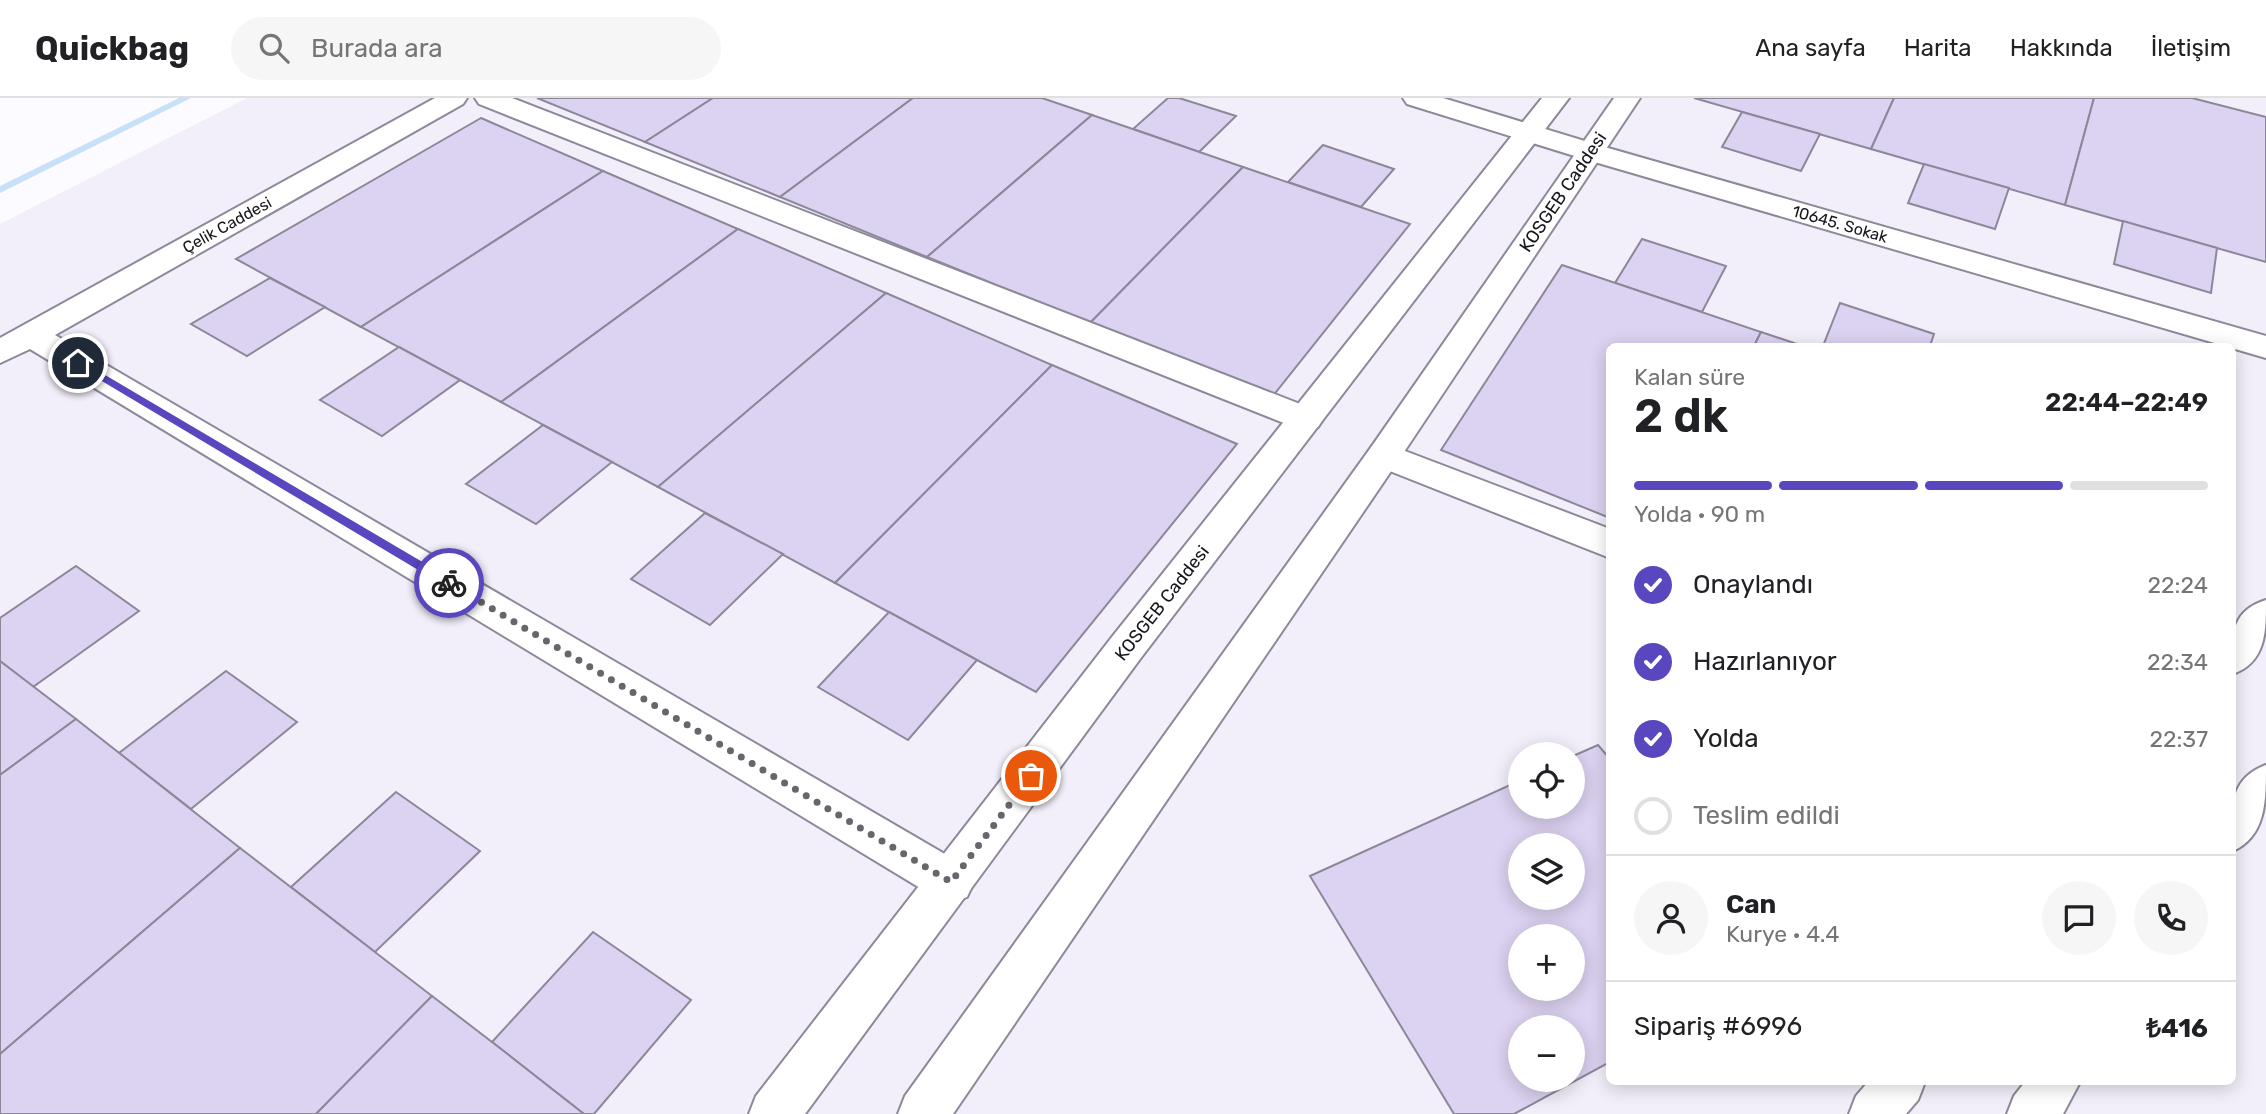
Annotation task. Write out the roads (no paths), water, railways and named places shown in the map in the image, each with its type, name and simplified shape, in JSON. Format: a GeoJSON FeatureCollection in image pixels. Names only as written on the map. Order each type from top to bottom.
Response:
{"type":"FeatureCollection","features":[{"type":"Feature","properties":{"kind":"main road","name":"Çelik Caddesi"},"geometry":{"type":"LineString","coordinates":[[15,343],[454,98]]}},
{"type":"Feature","properties":{"kind":"main road"},"geometry":{"type":"LineString","coordinates":[[488,98],[1306,419]]}},
{"type":"Feature","properties":{"kind":"main road","name":"10645. Sokak"},"geometry":{"type":"LineString","coordinates":[[1416,98],[1591,152],[2266,347]]}},
{"type":"Feature","properties":{"kind":"main road","name":"KOSGEB Caddesi"},"geometry":{"type":"LineString","coordinates":[[774,1114],[1126,648],[1556,98]]}},
{"type":"Feature","properties":{"kind":"main road","name":"KOSGEB Caddesi"},"geometry":{"type":"LineString","coordinates":[[923,1114],[1384,454],[1627,98]]}},
{"type":"Feature","properties":{"kind":"main road"},"geometry":{"type":"LineString","coordinates":[[15,343],[951,882]]}},
{"type":"Feature","properties":{"kind":"main road"},"geometry":{"type":"LineString","coordinates":[[1384,454],[1606,542]]}},
{"type":"Feature","properties":{"kind":"main road"},"geometry":{"type":"LineString","coordinates":[[2236,655],[2266,615]]}},
{"type":"Feature","properties":{"kind":"main road"},"geometry":{"type":"LineString","coordinates":[[2236,827],[2266,784]]}},
{"type":"Feature","properties":{"kind":"main road"},"geometry":{"type":"LineString","coordinates":[[1874,1114],[1898,1085]]}},
{"type":"Feature","properties":{"kind":"main road"},"geometry":{"type":"LineString","coordinates":[[2032,1114],[2053,1085]]}},
{"type":"Feature","properties":{"kind":"waterway"},"geometry":{"type":"LineString","coordinates":[[0,190],[186,98]]}}]}
